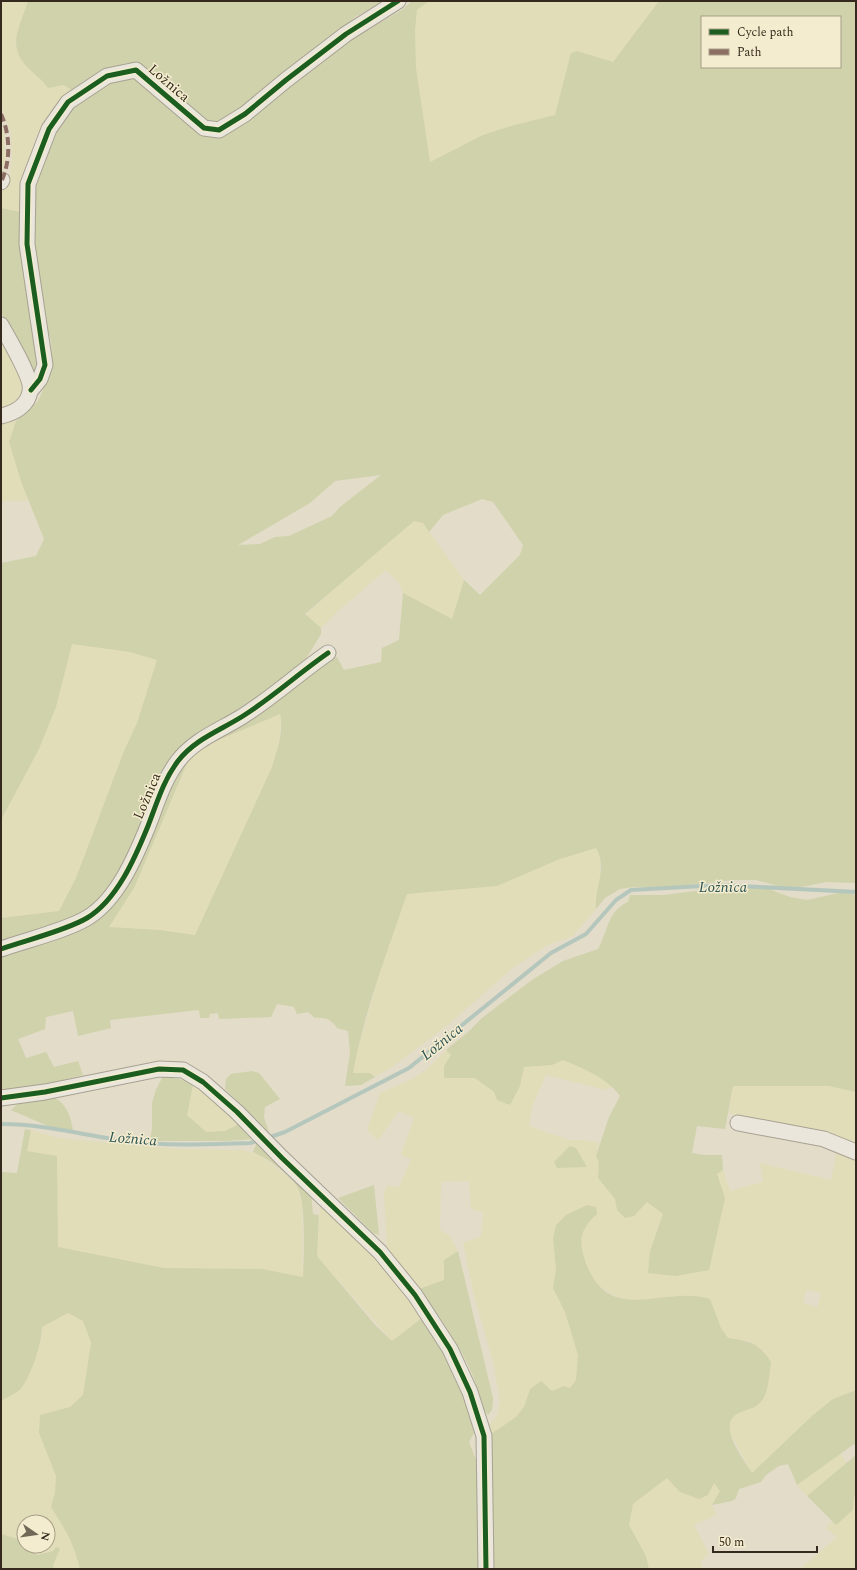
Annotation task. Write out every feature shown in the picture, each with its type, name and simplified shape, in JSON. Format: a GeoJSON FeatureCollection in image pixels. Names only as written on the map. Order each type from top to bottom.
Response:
{"type":"FeatureCollection","features":[{"type":"Feature","properties":{"kind":"street","name":"Ložnica"},"geometry":{"type":"LineString","coordinates":[[1,416],[14,412],[28,399],[31,390],[40,379],[45,365],[27,244],[28,184],[49,129],[68,102],[107,76],[136,70],[204,128],[219,130],[246,114],[286,80],[346,34],[398,1]]}},
{"type":"Feature","properties":{"kind":"street"},"geometry":{"type":"LineString","coordinates":[[1,325],[22,365],[31,390]]}},
{"type":"Feature","properties":{"kind":"street","name":"Ložnica"},"geometry":{"type":"LineString","coordinates":[[1,949],[74,924],[87,918],[103,905],[115,893],[126,872],[148,826],[166,780],[179,759],[195,744],[243,716],[328,653]]}},
{"type":"Feature","properties":{"kind":"street"},"geometry":{"type":"LineString","coordinates":[[1,1098],[45,1092],[159,1069],[183,1070],[203,1082],[237,1112],[282,1158],[380,1252],[415,1295],[450,1349],[470,1392],[484,1436],[486,1569]]}},
{"type":"Feature","properties":{"kind":"street"},"geometry":{"type":"LineString","coordinates":[[738,1124],[824,1139],[856,1152]]}},
{"type":"Feature","properties":{"kind":"shaded area"},"geometry":{"type":"Polygon","coordinates":[[[1,1],[28,1],[15,45],[20,58],[45,82],[48,88],[64,85],[74,92],[53,109],[42,125],[35,139],[21,212],[1,208],[1,192],[9,181],[12,158],[11,133],[1,106],[1,1]]]}},
{"type":"Feature","properties":{"kind":"shaded area"},"geometry":{"type":"Polygon","coordinates":[[[429,1],[659,1],[613,62],[577,51],[555,115],[483,135],[430,162],[416,68],[415,30],[417,10],[429,1]]]}},
{"type":"Feature","properties":{"kind":"shaded area"},"geometry":{"type":"Polygon","coordinates":[[[1,121],[4,134],[6,159],[1,177],[1,121]]]}},
{"type":"Feature","properties":{"kind":"shaded area"},"geometry":{"type":"Polygon","coordinates":[[[1,332],[7,341],[24,388],[21,399],[1,411],[1,332]]]}},
{"type":"Feature","properties":{"kind":"shaded area"},"geometry":{"type":"Polygon","coordinates":[[[1,421],[16,421],[9,442],[28,501],[1,501],[1,421]]]}},
{"type":"Feature","properties":{"kind":"shaded area"},"geometry":{"type":"Polygon","coordinates":[[[414,521],[423,523],[464,580],[452,620],[403,593],[399,583],[386,570],[338,611],[321,628],[305,615],[414,521]]]}},
{"type":"Feature","properties":{"kind":"shaded area"},"geometry":{"type":"Polygon","coordinates":[[[72,643],[130,652],[157,660],[137,723],[124,751],[76,878],[59,911],[1,918],[1,820],[39,749],[56,707],[72,643]]]}},
{"type":"Feature","properties":{"kind":"shaded area"},"geometry":{"type":"Polygon","coordinates":[[[280,713],[281,720],[279,742],[272,767],[195,935],[160,930],[108,927],[134,888],[191,754],[202,747],[280,713]]]}},
{"type":"Feature","properties":{"kind":"shaded area"},"geometry":{"type":"Polygon","coordinates":[[[596,848],[600,856],[600,880],[595,903],[596,909],[573,936],[546,946],[514,967],[449,1024],[395,1065],[375,1077],[370,1073],[353,1074],[358,1049],[377,982],[407,894],[497,886],[560,859],[596,848]]]}},
{"type":"Feature","properties":{"kind":"shaded area"},"geometry":{"type":"Polygon","coordinates":[[[446,1050],[451,1055],[444,1066],[444,1078],[475,1078],[494,1092],[520,1086],[524,1067],[552,1065],[563,1060],[589,1071],[612,1086],[606,1090],[546,1075],[533,1104],[529,1126],[569,1140],[586,1140],[599,1143],[596,1156],[599,1162],[598,1178],[615,1199],[617,1210],[634,1216],[647,1202],[663,1214],[655,1235],[725,1198],[717,1173],[723,1170],[730,1191],[763,1182],[760,1163],[831,1180],[837,1150],[856,1159],[856,1390],[833,1399],[813,1415],[752,1473],[729,1431],[730,1422],[736,1414],[759,1404],[764,1397],[771,1362],[764,1351],[749,1341],[728,1338],[721,1328],[710,1299],[679,1297],[642,1300],[624,1299],[611,1294],[595,1283],[586,1264],[579,1243],[586,1224],[566,1215],[556,1225],[553,1238],[556,1269],[553,1288],[565,1312],[578,1355],[576,1380],[570,1388],[564,1387],[552,1391],[541,1381],[530,1389],[524,1407],[516,1417],[488,1436],[490,1424],[497,1416],[500,1402],[494,1365],[474,1295],[463,1243],[481,1236],[483,1212],[471,1209],[469,1181],[441,1182],[440,1230],[450,1236],[458,1251],[444,1260],[444,1280],[419,1289],[387,1248],[384,1194],[387,1185],[399,1187],[411,1159],[401,1155],[414,1118],[399,1111],[378,1140],[367,1130],[380,1093],[414,1078],[427,1069],[446,1050]],[[806,1290],[803,1303],[818,1307],[821,1293],[806,1290]]]}},
{"type":"Feature","properties":{"kind":"shaded area"},"geometry":{"type":"Polygon","coordinates":[[[193,1085],[208,1095],[239,1124],[225,1131],[206,1132],[187,1115],[193,1085]]]}},
{"type":"Feature","properties":{"kind":"shaded area"},"geometry":{"type":"Polygon","coordinates":[[[733,1085],[829,1086],[856,1092],[856,1149],[729,1113],[733,1085]]]}},
{"type":"Feature","properties":{"kind":"shaded area"},"geometry":{"type":"Polygon","coordinates":[[[31,1130],[58,1138],[178,1149],[243,1150],[260,1155],[288,1177],[298,1188],[302,1203],[303,1277],[262,1269],[164,1268],[57,1247],[57,1157],[27,1151],[31,1130]]]}},
{"type":"Feature","properties":{"kind":"shaded area"},"geometry":{"type":"Polygon","coordinates":[[[322,1205],[375,1254],[422,1318],[392,1341],[317,1256],[320,1209],[322,1205]]]}},
{"type":"Feature","properties":{"kind":"shaded area"},"geometry":{"type":"Polygon","coordinates":[[[68,1313],[83,1321],[91,1343],[83,1395],[70,1407],[40,1415],[39,1433],[56,1476],[55,1493],[51,1507],[56,1514],[16,1514],[16,1538],[1,1534],[1,1401],[22,1387],[36,1357],[42,1337],[42,1327],[68,1313]]]}},
{"type":"Feature","properties":{"kind":"shaded area"},"geometry":{"type":"Polygon","coordinates":[[[840,1453],[846,1463],[807,1496],[797,1485],[840,1453]]]}},
{"type":"Feature","properties":{"kind":"shaded area"},"geometry":{"type":"Polygon","coordinates":[[[667,1478],[680,1492],[714,1483],[720,1491],[712,1505],[716,1515],[694,1525],[709,1554],[700,1562],[703,1569],[649,1569],[646,1556],[629,1525],[633,1504],[667,1478]]]}},
{"type":"Feature","properties":{"kind":"shaded area"},"geometry":{"type":"Polygon","coordinates":[[[856,1495],[856,1569],[800,1569],[837,1537],[826,1528],[832,1522],[835,1525],[856,1495]]]}},
{"type":"Feature","properties":{"kind":"shaded area"},"geometry":{"type":"Polygon","coordinates":[[[56,1514],[66,1528],[74,1545],[80,1569],[54,1569],[53,1565],[60,1549],[56,1550],[56,1514]]]}},
{"type":"Feature","properties":{"kind":"green space"},"geometry":{"type":"Polygon","coordinates":[[[28,1],[386,1],[355,17],[313,54],[226,124],[212,125],[181,106],[149,70],[140,65],[126,63],[104,71],[74,92],[64,85],[48,88],[21,60],[16,44],[19,28],[28,1]]]}},
{"type":"Feature","properties":{"kind":"green space"},"geometry":{"type":"Polygon","coordinates":[[[412,1],[429,1],[417,10],[415,30],[416,68],[430,162],[483,135],[555,115],[571,53],[577,51],[613,62],[659,1],[856,1],[856,883],[826,882],[802,887],[782,887],[756,880],[734,880],[661,888],[634,887],[620,889],[605,898],[596,909],[601,863],[596,848],[560,859],[497,886],[407,894],[384,960],[363,1028],[353,1073],[370,1073],[375,1077],[361,1085],[345,1086],[350,1053],[348,1031],[337,1028],[328,1019],[315,1018],[308,1012],[297,1014],[294,1007],[277,1004],[271,1017],[219,1019],[218,1013],[210,1014],[209,1018],[200,1018],[199,1010],[110,1020],[111,1028],[78,1036],[73,1011],[46,1017],[45,1029],[18,1039],[26,1058],[46,1052],[54,1067],[78,1061],[83,1075],[43,1085],[1,1091],[1,956],[72,933],[93,922],[133,873],[161,797],[183,759],[194,747],[251,714],[299,679],[337,657],[344,670],[381,662],[382,648],[399,640],[403,593],[452,619],[464,580],[480,595],[520,555],[523,545],[493,502],[482,499],[443,515],[429,532],[423,523],[414,521],[305,614],[321,628],[321,634],[301,667],[246,710],[188,743],[170,761],[152,790],[122,875],[102,903],[88,914],[75,920],[1,944],[1,918],[59,911],[76,878],[124,751],[137,723],[157,660],[130,652],[72,644],[56,707],[39,749],[1,820],[1,563],[36,556],[44,539],[22,484],[9,442],[16,421],[38,401],[43,390],[52,358],[51,341],[43,316],[31,217],[33,196],[54,129],[68,113],[106,82],[130,75],[140,77],[186,121],[207,135],[216,138],[230,132],[327,54],[402,10],[412,1]],[[381,475],[335,481],[310,503],[238,545],[260,544],[275,537],[289,536],[332,516],[340,507],[381,475]],[[280,714],[202,747],[191,754],[134,888],[109,927],[160,930],[195,935],[272,767],[281,734],[280,714]]]}},
{"type":"Feature","properties":{"kind":"green space"},"geometry":{"type":"Polygon","coordinates":[[[1,208],[21,212],[19,220],[40,356],[34,375],[1,312],[1,208]]]}},
{"type":"Feature","properties":{"kind":"green space"},"geometry":{"type":"Polygon","coordinates":[[[734,886],[766,888],[790,897],[807,900],[843,892],[856,895],[856,1092],[829,1086],[733,1086],[725,1129],[697,1126],[692,1153],[722,1155],[723,1170],[717,1174],[725,1198],[709,1270],[676,1276],[648,1273],[650,1251],[663,1214],[647,1202],[634,1216],[625,1218],[617,1210],[615,1199],[598,1178],[599,1162],[596,1156],[609,1117],[620,1096],[614,1089],[594,1074],[563,1060],[552,1065],[524,1067],[520,1086],[510,1105],[497,1100],[494,1092],[475,1078],[444,1078],[444,1066],[451,1055],[446,1050],[467,1033],[482,1018],[532,980],[563,961],[598,949],[612,916],[621,906],[628,902],[630,895],[664,895],[734,886]]]}},
{"type":"Feature","properties":{"kind":"green space"},"geometry":{"type":"Polygon","coordinates":[[[252,1071],[259,1073],[280,1099],[265,1107],[264,1117],[269,1132],[225,1089],[226,1079],[231,1074],[252,1071]]]}},
{"type":"Feature","properties":{"kind":"green space"},"geometry":{"type":"Polygon","coordinates":[[[163,1076],[187,1081],[193,1085],[187,1115],[206,1132],[225,1131],[239,1124],[254,1139],[225,1141],[150,1141],[152,1129],[152,1103],[156,1090],[163,1076]]]}},
{"type":"Feature","properties":{"kind":"green space"},"geometry":{"type":"Polygon","coordinates":[[[52,1096],[61,1102],[67,1110],[73,1131],[55,1129],[11,1110],[19,1103],[52,1096]]]}},
{"type":"Feature","properties":{"kind":"green space"},"geometry":{"type":"Polygon","coordinates":[[[25,1129],[31,1130],[27,1151],[57,1156],[58,1247],[164,1268],[262,1269],[303,1277],[304,1231],[301,1195],[295,1183],[285,1173],[271,1162],[253,1152],[257,1142],[311,1194],[313,1214],[319,1215],[317,1256],[376,1326],[392,1341],[422,1318],[444,1352],[465,1397],[474,1433],[469,1442],[478,1465],[479,1569],[80,1569],[75,1551],[68,1536],[51,1507],[55,1493],[56,1476],[39,1433],[40,1415],[70,1407],[83,1395],[91,1343],[83,1321],[68,1313],[42,1327],[36,1358],[26,1381],[18,1391],[1,1401],[1,1172],[17,1173],[25,1129]]]}},
{"type":"Feature","properties":{"kind":"green space"},"geometry":{"type":"Polygon","coordinates":[[[570,1146],[576,1148],[587,1167],[557,1168],[554,1162],[570,1146]]]}},
{"type":"Feature","properties":{"kind":"green space"},"geometry":{"type":"Polygon","coordinates":[[[374,1185],[379,1235],[373,1233],[338,1198],[374,1185]]]}},
{"type":"Feature","properties":{"kind":"green space"},"geometry":{"type":"Polygon","coordinates":[[[587,1205],[596,1207],[597,1214],[585,1228],[581,1244],[582,1250],[594,1279],[607,1292],[621,1298],[638,1300],[673,1296],[692,1296],[710,1299],[721,1328],[728,1338],[742,1340],[753,1344],[767,1356],[771,1362],[768,1384],[763,1399],[755,1407],[737,1414],[732,1419],[730,1426],[731,1435],[738,1452],[752,1473],[813,1415],[833,1399],[856,1390],[856,1446],[854,1444],[797,1485],[788,1464],[779,1466],[766,1475],[761,1482],[739,1489],[736,1498],[732,1501],[712,1505],[720,1491],[714,1483],[708,1495],[699,1499],[680,1492],[667,1478],[633,1504],[629,1525],[646,1556],[649,1569],[493,1569],[488,1436],[516,1417],[524,1407],[530,1389],[541,1381],[552,1391],[564,1386],[570,1388],[576,1380],[578,1355],[565,1312],[553,1288],[556,1269],[553,1238],[556,1225],[566,1215],[587,1205]]]}},
{"type":"Feature","properties":{"kind":"green space"},"geometry":{"type":"Polygon","coordinates":[[[458,1251],[493,1398],[492,1410],[488,1415],[481,1401],[468,1364],[462,1353],[419,1289],[444,1280],[444,1260],[458,1251]]]}},
{"type":"Feature","properties":{"kind":"green space"},"geometry":{"type":"Polygon","coordinates":[[[856,1455],[856,1495],[854,1497],[853,1510],[836,1525],[807,1496],[856,1455]]]}},
{"type":"Feature","properties":{"kind":"green space"},"geometry":{"type":"Polygon","coordinates":[[[1,1534],[16,1538],[16,1554],[56,1554],[56,1547],[60,1549],[53,1565],[54,1569],[1,1569],[1,1534]]]}},
{"type":"Feature","properties":{"kind":"waterway","name":"Ložnica"},"geometry":{"type":"LineString","coordinates":[[267,1138],[285,1132],[409,1068],[551,953],[586,934],[616,900],[631,890],[721,885],[856,892]]}},
{"type":"Feature","properties":{"kind":"waterway","name":"Ložnica"},"geometry":{"type":"LineString","coordinates":[[1,1124],[34,1126],[115,1140],[161,1144],[250,1143],[261,1140]]}},
{"type":"Feature","properties":{"kind":"marked path"},"geometry":{"type":"LineString","coordinates":[[1,114],[8,138],[7,164],[2,180]]}},
{"type":"Feature","properties":{"kind":"cycle path"},"geometry":{"type":"LineString","coordinates":[[31,390],[40,379],[45,365],[27,244],[28,184],[49,129],[68,102],[107,76],[136,70],[204,128],[219,130],[245,114],[346,34],[398,1]]}},
{"type":"Feature","properties":{"kind":"cycle path"},"geometry":{"type":"LineString","coordinates":[[1,949],[78,923],[98,910],[107,901],[124,877],[143,838],[164,784],[178,761],[185,753],[200,741],[254,709],[328,653]]}},
{"type":"Feature","properties":{"kind":"cycle path"},"geometry":{"type":"LineString","coordinates":[[1,1098],[45,1092],[159,1069],[183,1070],[203,1082],[237,1112],[282,1158],[380,1252],[415,1295],[450,1349],[470,1392],[484,1436],[486,1569]]}}]}
